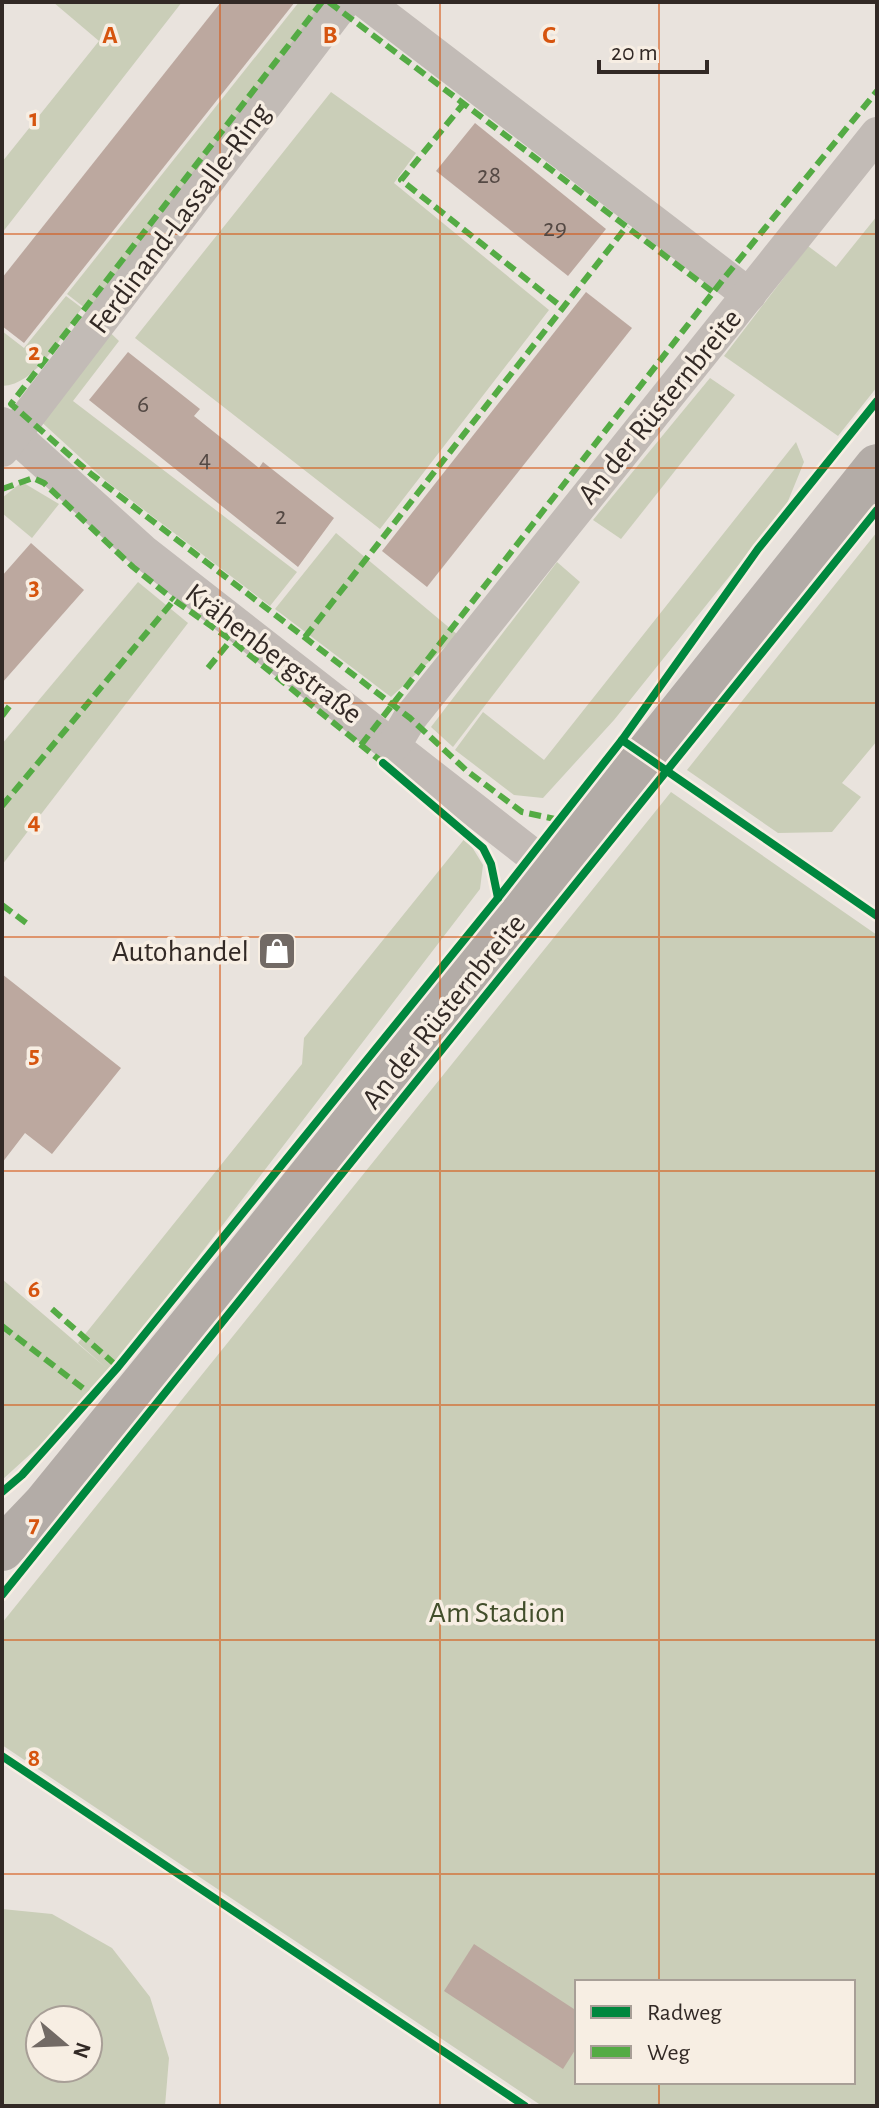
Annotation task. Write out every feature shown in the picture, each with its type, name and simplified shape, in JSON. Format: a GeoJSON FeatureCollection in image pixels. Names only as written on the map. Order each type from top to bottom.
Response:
{"type":"FeatureCollection","features":[{"type":"Feature","properties":{"kind":"main road","name":"An der Rüsternbreite"},"geometry":{"type":"LineString","coordinates":[[2,1549],[55,1492],[877,466]]}},
{"type":"Feature","properties":{"kind":"street","name":"Ferdinand-Lassalle-Ring"},"geometry":{"type":"LineString","coordinates":[[6,436],[344,2]]}},
{"type":"Feature","properties":{"kind":"street","name":"An der Rüsternbreite"},"geometry":{"type":"LineString","coordinates":[[366,2],[749,295]]}},
{"type":"Feature","properties":{"kind":"street","name":"An der Rüsternbreite"},"geometry":{"type":"LineString","coordinates":[[394,745],[410,718],[877,134]]}},
{"type":"Feature","properties":{"kind":"street","name":"Krähenbergstraße"},"geometry":{"type":"LineString","coordinates":[[6,436],[261,646],[394,745],[554,872]]}},
{"type":"Feature","properties":{"kind":"green space"},"geometry":{"type":"Polygon","coordinates":[[[53,2],[182,2],[2,233],[2,162],[99,41],[53,2]]]}},
{"type":"Feature","properties":{"kind":"green space"},"geometry":{"type":"Polygon","coordinates":[[[299,2],[336,2],[99,319],[67,294],[299,2]]]}},
{"type":"Feature","properties":{"kind":"green space"},"geometry":{"type":"Polygon","coordinates":[[[331,92],[416,153],[394,183],[549,310],[380,529],[135,338],[331,92]]]}},
{"type":"Feature","properties":{"kind":"green space"},"geometry":{"type":"Polygon","coordinates":[[[877,216],[877,387],[838,436],[724,356],[808,246],[836,267],[877,216]]]}},
{"type":"Feature","properties":{"kind":"green space"},"geometry":{"type":"Polygon","coordinates":[[[66,296],[82,308],[58,343],[27,377],[2,386],[2,331],[24,348],[66,296]]]}},
{"type":"Feature","properties":{"kind":"green space"},"geometry":{"type":"Polygon","coordinates":[[[99,322],[119,341],[73,401],[297,572],[270,606],[106,481],[37,418],[99,322]]]}},
{"type":"Feature","properties":{"kind":"green space"},"geometry":{"type":"Polygon","coordinates":[[[710,378],[735,395],[621,539],[593,520],[710,378]]]}},
{"type":"Feature","properties":{"kind":"green space"},"geometry":{"type":"Polygon","coordinates":[[[796,442],[804,462],[786,506],[614,720],[543,798],[514,795],[455,750],[483,712],[544,760],[796,442]]]}},
{"type":"Feature","properties":{"kind":"green space"},"geometry":{"type":"Polygon","coordinates":[[[22,482],[59,504],[32,538],[2,513],[2,498],[22,482]]]}},
{"type":"Feature","properties":{"kind":"green space"},"geometry":{"type":"Polygon","coordinates":[[[877,532],[877,741],[842,783],[861,797],[832,832],[778,833],[687,770],[877,532]]]}},
{"type":"Feature","properties":{"kind":"green space"},"geometry":{"type":"Polygon","coordinates":[[[336,533],[458,635],[391,697],[275,609],[336,533]]]}},
{"type":"Feature","properties":{"kind":"green space"},"geometry":{"type":"Polygon","coordinates":[[[557,562],[580,582],[453,747],[431,727],[557,562]]]}},
{"type":"Feature","properties":{"kind":"green space"},"geometry":{"type":"Polygon","coordinates":[[[138,582],[188,623],[2,865],[2,744],[138,582]]]}},
{"type":"Feature","properties":{"kind":"green space","name":"Am Stadion"},"geometry":{"type":"Polygon","coordinates":[[[671,792],[877,935],[877,2106],[542,2106],[2,1745],[2,1623],[671,792]]]}},
{"type":"Feature","properties":{"kind":"green space"},"geometry":{"type":"Polygon","coordinates":[[[466,837],[483,865],[480,889],[110,1372],[59,1428],[2,1480],[2,1279],[105,1367],[78,1343],[302,1064],[304,1038],[466,837]]]}},
{"type":"Feature","properties":{"kind":"green space"},"geometry":{"type":"Polygon","coordinates":[[[2,1909],[52,1914],[112,1948],[150,1997],[169,2058],[165,2106],[2,2106],[2,1909]]]}},
{"type":"Feature","properties":{"kind":"building"},"geometry":{"type":"Polygon","coordinates":[[[221,2],[295,2],[24,343],[2,326],[2,278],[221,2]]]}},
{"type":"Feature","properties":{"kind":"building"},"geometry":{"type":"Polygon","coordinates":[[[475,123],[606,229],[568,276],[436,171],[475,123]]]}},
{"type":"Feature","properties":{"kind":"building"},"geometry":{"type":"Polygon","coordinates":[[[586,292],[632,328],[427,587],[382,551],[586,292]]]}},
{"type":"Feature","properties":{"kind":"building"},"geometry":{"type":"Polygon","coordinates":[[[128,352],[200,409],[194,416],[259,468],[263,462],[334,518],[298,567],[89,400],[128,352]]]}},
{"type":"Feature","properties":{"kind":"building"},"geometry":{"type":"Polygon","coordinates":[[[31,543],[84,590],[2,683],[2,576],[31,543]]]}},
{"type":"Feature","properties":{"kind":"building"},"geometry":{"type":"Polygon","coordinates":[[[2,974],[121,1068],[52,1154],[25,1133],[2,1163],[2,974]]]}},
{"type":"Feature","properties":{"kind":"building"},"geometry":{"type":"Polygon","coordinates":[[[474,1944],[575,2010],[575,2050],[563,2069],[444,1991],[474,1944]]]}},
{"type":"Feature","properties":{"kind":"marked path"},"geometry":{"type":"LineString","coordinates":[[322,2],[11,404],[91,474],[410,718],[467,771],[522,812],[560,820]]}},
{"type":"Feature","properties":{"kind":"marked path"},"geometry":{"type":"LineString","coordinates":[[329,2],[713,292]]}},
{"type":"Feature","properties":{"kind":"marked path"},"geometry":{"type":"LineString","coordinates":[[361,745],[725,277],[877,91]]}},
{"type":"Feature","properties":{"kind":"marked path"},"geometry":{"type":"LineString","coordinates":[[465,102],[401,180],[563,308]]}},
{"type":"Feature","properties":{"kind":"marked path"},"geometry":{"type":"LineString","coordinates":[[305,637],[627,226]]}},
{"type":"Feature","properties":{"kind":"marked path"},"geometry":{"type":"LineString","coordinates":[[2,489],[33,478],[44,483],[133,567],[174,600]]}},
{"type":"Feature","properties":{"kind":"marked path"},"geometry":{"type":"LineString","coordinates":[[2,806],[174,600],[231,640],[387,766]]}},
{"type":"Feature","properties":{"kind":"marked path"},"geometry":{"type":"LineString","coordinates":[[208,668],[231,640]]}},
{"type":"Feature","properties":{"kind":"marked path"},"geometry":{"type":"LineString","coordinates":[[2,716],[11,704]]}},
{"type":"Feature","properties":{"kind":"marked path"},"geometry":{"type":"LineString","coordinates":[[2,905],[29,925]]}},
{"type":"Feature","properties":{"kind":"marked path"},"geometry":{"type":"LineString","coordinates":[[52,1309],[118,1367]]}},
{"type":"Feature","properties":{"kind":"marked path"},"geometry":{"type":"LineString","coordinates":[[2,1326],[92,1395]]}},
{"type":"Feature","properties":{"kind":"cycle path"},"geometry":{"type":"LineString","coordinates":[[2,1492],[22,1475],[118,1367],[498,898],[622,740],[758,549],[877,401]]}},
{"type":"Feature","properties":{"kind":"cycle path"},"geometry":{"type":"LineString","coordinates":[[2,1595],[877,510]]}},
{"type":"Feature","properties":{"kind":"cycle path"},"geometry":{"type":"LineString","coordinates":[[622,740],[877,916]]}},
{"type":"Feature","properties":{"kind":"cycle path"},"geometry":{"type":"LineString","coordinates":[[383,763],[483,848],[491,864],[498,898]]}},
{"type":"Feature","properties":{"kind":"cycle path"},"geometry":{"type":"LineString","coordinates":[[2,1756],[525,2106]]}},
{"type":"Feature","properties":{"kind":"place","name":"Autohandel"},"geometry":{"type":"Point","coordinates":[277,951]}}]}
